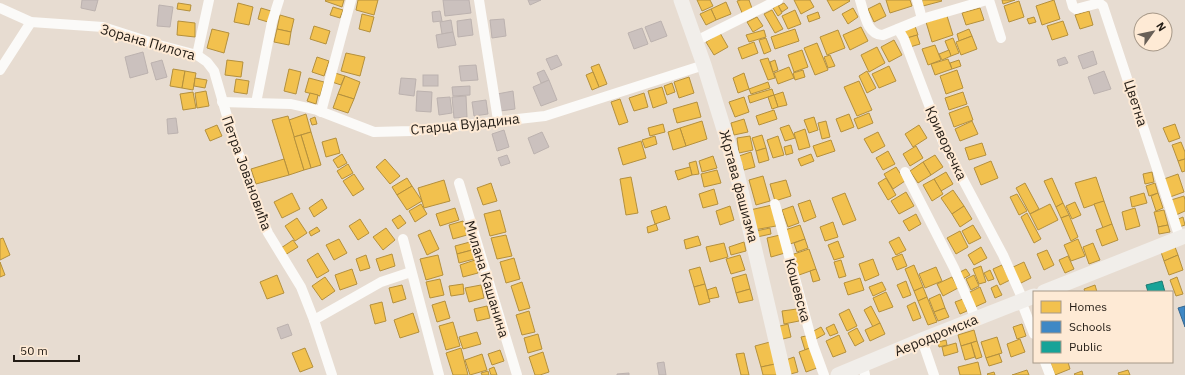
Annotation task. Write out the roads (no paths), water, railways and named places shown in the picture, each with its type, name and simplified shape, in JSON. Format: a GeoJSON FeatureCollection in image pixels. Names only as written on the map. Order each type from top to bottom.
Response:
{"type":"FeatureCollection","features":[{"type":"Feature","properties":{"kind":"street"},"geometry":{"type":"LineString","coordinates":[[197,55],[208,0]]}},
{"type":"Feature","properties":{"kind":"street"},"geometry":{"type":"LineString","coordinates":[[256,103],[272,22],[279,0]]}},
{"type":"Feature","properties":{"kind":"street"},"geometry":{"type":"LineString","coordinates":[[321,112],[351,0]]}},
{"type":"Feature","properties":{"kind":"street"},"geometry":{"type":"LineString","coordinates":[[479,0],[498,120]]}},
{"type":"Feature","properties":{"kind":"street","name":"Жртава фашизма"},"geometry":{"type":"LineString","coordinates":[[681,0],[704,65],[735,164],[784,375]]}},
{"type":"Feature","properties":{"kind":"street"},"geometry":{"type":"LineString","coordinates":[[696,41],[778,0]]}},
{"type":"Feature","properties":{"kind":"street"},"geometry":{"type":"LineString","coordinates":[[860,0],[872,32],[877,35],[883,35],[922,19],[988,0],[1001,38]]}},
{"type":"Feature","properties":{"kind":"street"},"geometry":{"type":"LineString","coordinates":[[917,0],[922,19]]}},
{"type":"Feature","properties":{"kind":"street","name":"Цветна"},"geometry":{"type":"LineString","coordinates":[[1071,0],[1073,7],[1076,9],[1099,3],[1103,6],[1183,237]]}},
{"type":"Feature","properties":{"kind":"street","name":"Зорана Пилота"},"geometry":{"type":"LineString","coordinates":[[0,8],[31,22],[103,27],[159,45],[197,55],[207,62],[214,71],[222,102]]}},
{"type":"Feature","properties":{"kind":"street"},"geometry":{"type":"LineString","coordinates":[[0,70],[31,22]]}},
{"type":"Feature","properties":{"kind":"street","name":"Криворечка"},"geometry":{"type":"LineString","coordinates":[[898,29],[904,39],[942,142],[1003,255],[1024,298],[1033,330]]}},
{"type":"Feature","properties":{"kind":"street","name":"Старца Вујадина"},"geometry":{"type":"LineString","coordinates":[[222,102],[291,104],[317,110],[374,132],[411,131],[498,120],[545,116],[704,65]]}},
{"type":"Feature","properties":{"kind":"street","name":"Петра Јовановића"},"geometry":{"type":"LineString","coordinates":[[222,102],[235,144],[268,233],[301,287],[314,320],[332,375]]}},
{"type":"Feature","properties":{"kind":"street"},"geometry":{"type":"LineString","coordinates":[[905,172],[954,268],[976,319]]}},
{"type":"Feature","properties":{"kind":"street","name":"Милана Кашанина"},"geometry":{"type":"LineString","coordinates":[[459,183],[516,375]]}},
{"type":"Feature","properties":{"kind":"street","name":"Кошевска"},"geometry":{"type":"LineString","coordinates":[[775,204],[811,338],[824,375]]}},
{"type":"Feature","properties":{"kind":"street"},"geometry":{"type":"LineString","coordinates":[[1047,291],[1183,237]]}},
{"type":"Feature","properties":{"kind":"street"},"geometry":{"type":"LineString","coordinates":[[403,240],[439,375]]}},
{"type":"Feature","properties":{"kind":"street"},"geometry":{"type":"LineString","coordinates":[[314,320],[381,282],[411,272]]}},
{"type":"Feature","properties":{"kind":"street","name":"Аеродромска"},"geometry":{"type":"LineString","coordinates":[[838,375],[864,370],[922,340],[1024,298]]}},
{"type":"Feature","properties":{"kind":"street"},"geometry":{"type":"LineString","coordinates":[[922,340],[934,375]]}},
{"type":"Feature","properties":{"kind":"street"},"geometry":{"type":"LineString","coordinates":[[1045,363],[1050,375]]}}]}
